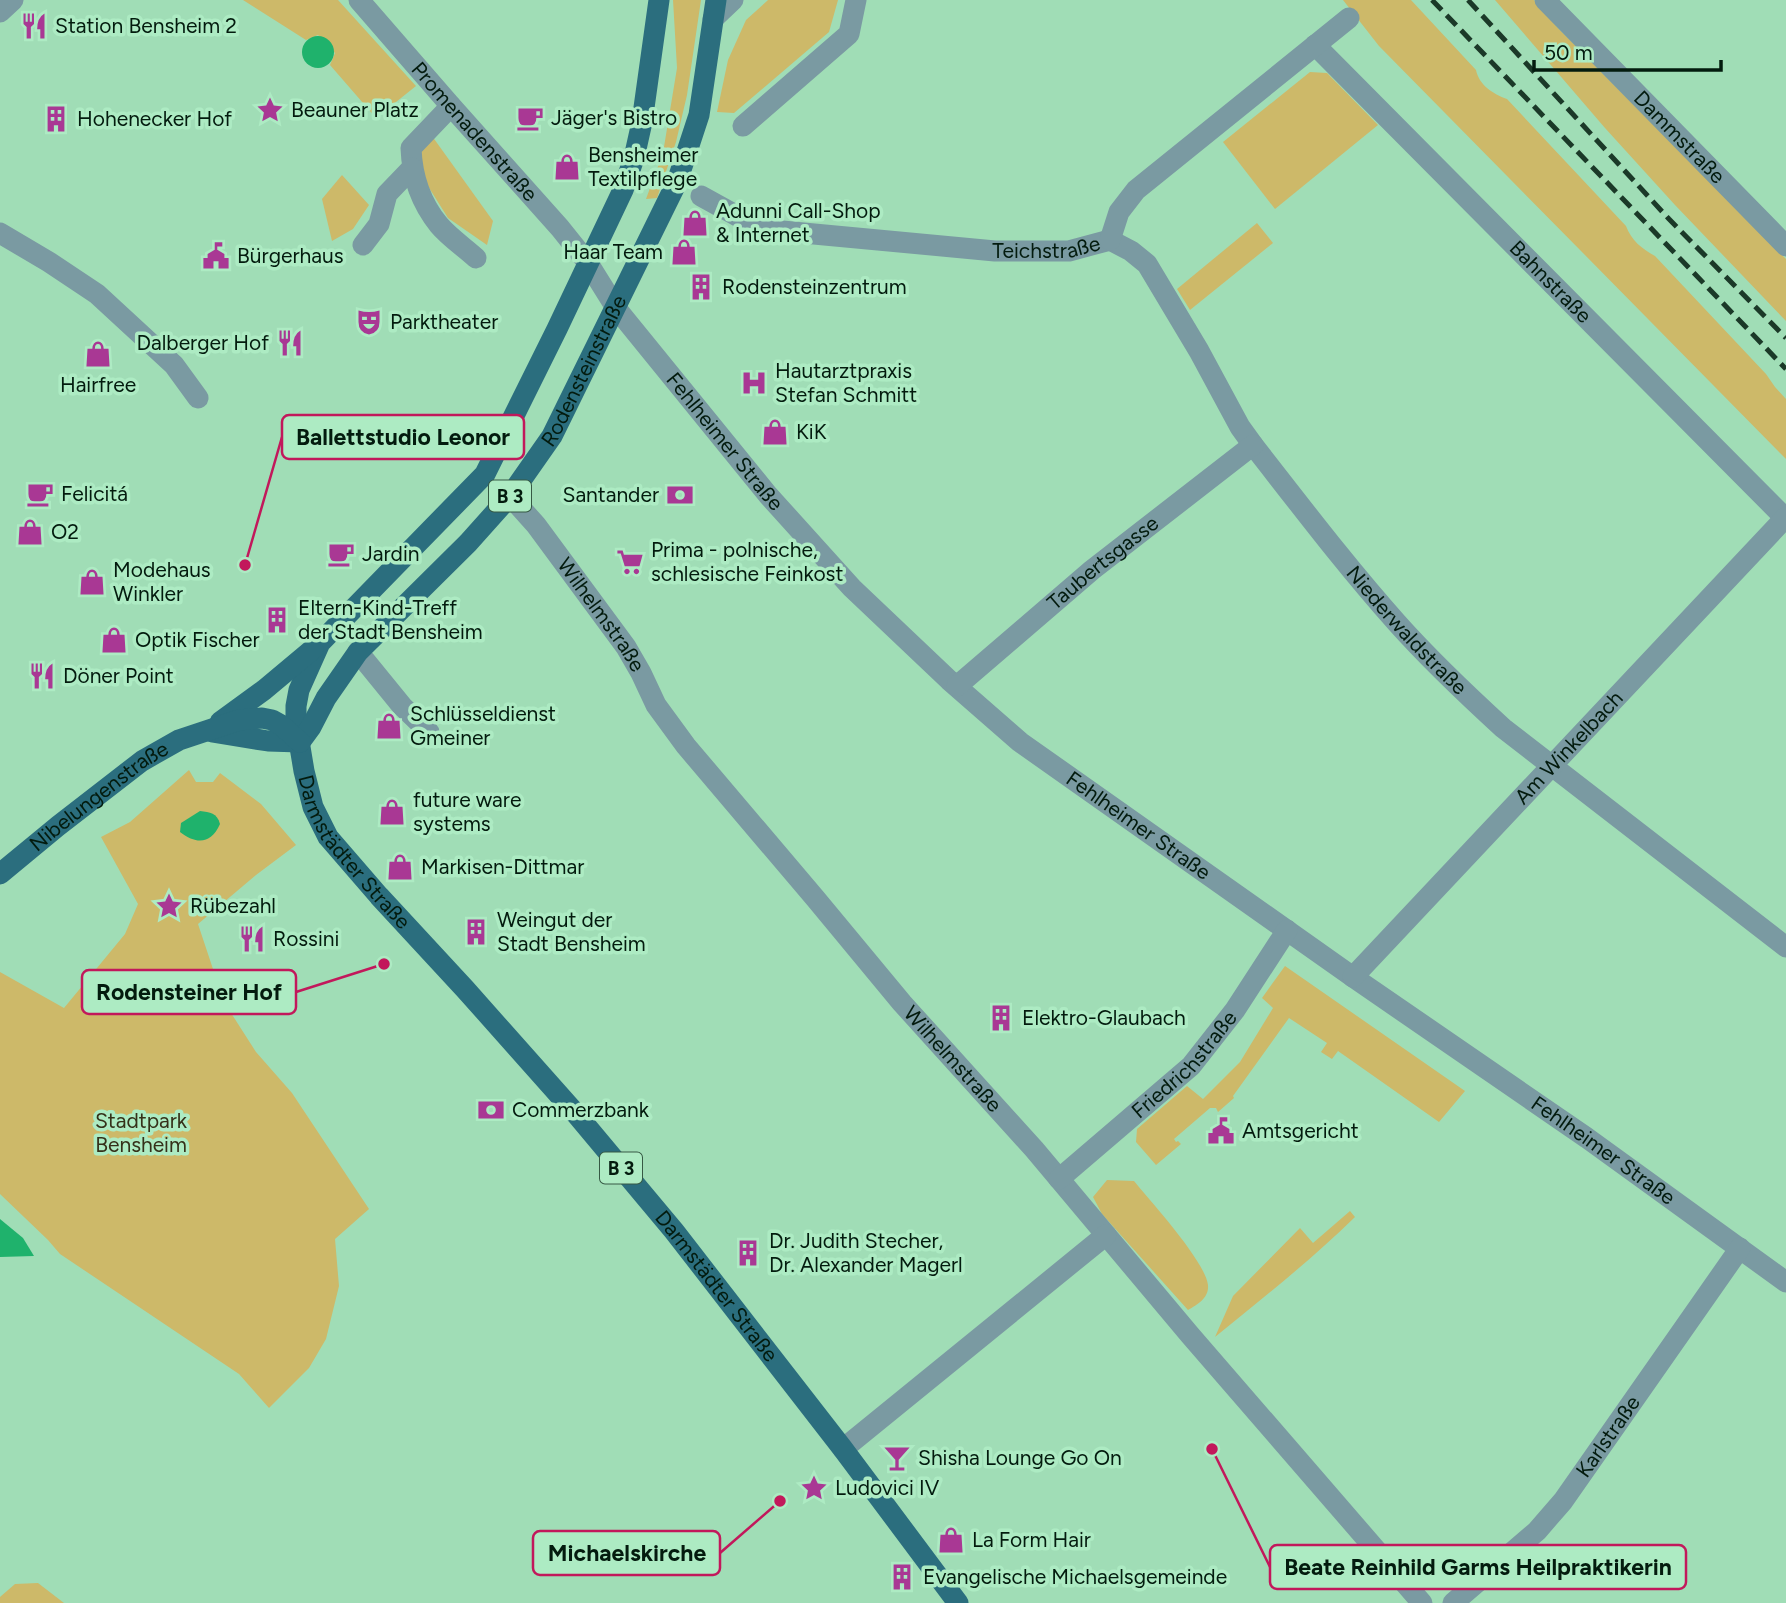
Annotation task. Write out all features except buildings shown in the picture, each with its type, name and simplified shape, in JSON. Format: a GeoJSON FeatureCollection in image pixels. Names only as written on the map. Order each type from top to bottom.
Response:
{"type":"FeatureCollection","features":[{"type":"Feature","properties":{"kind":"main road","name":"Rodensteinstraße"},"geometry":{"type":"LineString","coordinates":[[300,742],[296,723],[299,690],[320,643],[485,474],[527,391],[623,190],[634,158],[642,122],[659,0]]}},
{"type":"Feature","properties":{"kind":"main road","name":"Rodensteinstraße"},"geometry":{"type":"LineString","coordinates":[[300,742],[358,652],[468,543],[510,496],[552,436],[677,182],[699,115],[715,9]]}},
{"type":"Feature","properties":{"kind":"main road"},"geometry":{"type":"LineString","coordinates":[[207,731],[264,690],[320,643]]}},
{"type":"Feature","properties":{"kind":"main road","name":"Nibelungenstraße"},"geometry":{"type":"LineString","coordinates":[[0,874],[142,761],[179,740],[207,731],[268,741],[300,742]]}},
{"type":"Feature","properties":{"kind":"main road","name":"Darmstädter Straße"},"geometry":{"type":"LineString","coordinates":[[300,742],[313,807],[328,836],[577,1115],[674,1231],[958,1603]]}},
{"type":"Feature","properties":{"kind":"street"},"geometry":{"type":"LineString","coordinates":[[0,12],[13,0]]}},
{"type":"Feature","properties":{"kind":"street","name":"Promenadenstraße"},"geometry":{"type":"LineString","coordinates":[[359,0],[588,263]]}},
{"type":"Feature","properties":{"kind":"street"},"geometry":{"type":"LineString","coordinates":[[715,9],[733,0]]}},
{"type":"Feature","properties":{"kind":"street"},"geometry":{"type":"LineString","coordinates":[[743,126],[849,34],[856,0]]}},
{"type":"Feature","properties":{"kind":"street","name":"Dammstraße"},"geometry":{"type":"LineString","coordinates":[[1545,0],[1786,246]]}},
{"type":"Feature","properties":{"kind":"street","name":"Teichstraße"},"geometry":{"type":"LineString","coordinates":[[701,196],[761,229],[995,251],[1069,251],[1110,240],[1119,212],[1136,190],[1349,18]]}},
{"type":"Feature","properties":{"kind":"street","name":"Bahnstraße"},"geometry":{"type":"LineString","coordinates":[[1315,45],[1786,518]]}},
{"type":"Feature","properties":{"kind":"street"},"geometry":{"type":"LineString","coordinates":[[451,106],[411,148],[412,167],[423,200],[440,226],[476,258]]}},
{"type":"Feature","properties":{"kind":"street"},"geometry":{"type":"LineString","coordinates":[[363,245],[379,224],[387,194],[412,167]]}},
{"type":"Feature","properties":{"kind":"street"},"geometry":{"type":"LineString","coordinates":[[0,233],[97,294],[174,365],[198,398]]}},
{"type":"Feature","properties":{"kind":"street","name":"Niederwaldstraße"},"geometry":{"type":"LineString","coordinates":[[1110,240],[1147,264],[1240,427],[1344,562],[1398,625],[1465,694],[1503,728],[1786,947]]}},
{"type":"Feature","properties":{"kind":"street","name":"Fehlheimer Straße"},"geometry":{"type":"LineString","coordinates":[[588,263],[616,308],[786,515],[852,588],[1020,742],[1587,1138],[1786,1282]]}},
{"type":"Feature","properties":{"kind":"street","name":"Taubertsgasse"},"geometry":{"type":"LineString","coordinates":[[957,686],[1092,570],[1253,445]]}},
{"type":"Feature","properties":{"kind":"street","name":"Wilhelmstraße"},"geometry":{"type":"LineString","coordinates":[[510,496],[536,525],[626,647],[656,705],[686,746],[902,1003],[1059,1179],[1422,1603]]}},
{"type":"Feature","properties":{"kind":"street","name":"Am Winkelbach"},"geometry":{"type":"LineString","coordinates":[[1353,977],[1786,518]]}},
{"type":"Feature","properties":{"kind":"street"},"geometry":{"type":"LineString","coordinates":[[358,652],[402,706],[429,732]]}},
{"type":"Feature","properties":{"kind":"street","name":"Friedrichstraße"},"geometry":{"type":"LineString","coordinates":[[1059,1179],[1191,1066],[1235,1010],[1287,930]]}},
{"type":"Feature","properties":{"kind":"street"},"geometry":{"type":"LineString","coordinates":[[843,1449],[1106,1235]]}},
{"type":"Feature","properties":{"kind":"street","name":"Karlstraße"},"geometry":{"type":"LineString","coordinates":[[1453,1603],[1536,1531],[1563,1500],[1740,1248]]}},
{"type":"Feature","properties":{"kind":"green space"},"geometry":{"type":"Polygon","coordinates":[[[243,0],[338,0],[416,86],[376,118],[330,65],[335,53],[318,35],[306,40],[243,0]]]}},
{"type":"Feature","properties":{"kind":"green space"},"geometry":{"type":"Polygon","coordinates":[[[673,0],[701,0],[687,95],[676,142],[657,198],[646,199],[663,153],[677,68],[673,0]]]}},
{"type":"Feature","properties":{"kind":"green space"},"geometry":{"type":"Polygon","coordinates":[[[768,0],[838,0],[829,32],[734,113],[717,112],[728,60],[746,20],[768,0]]]}},
{"type":"Feature","properties":{"kind":"green space"},"geometry":{"type":"Polygon","coordinates":[[[1343,0],[1411,0],[1476,70],[1483,84],[1507,99],[1626,226],[1638,244],[1655,256],[1766,374],[1786,399],[1786,459],[1379,46],[1343,0]]]}},
{"type":"Feature","properties":{"kind":"green space"},"geometry":{"type":"Polygon","coordinates":[[[1495,0],[1534,0],[1558,28],[1786,259],[1786,321],[1605,128],[1495,0]]]}},
{"type":"Feature","properties":{"kind":"green space"},"geometry":{"type":"Polygon","coordinates":[[[1310,72],[1327,73],[1378,125],[1275,209],[1223,142],[1310,72]]]}},
{"type":"Feature","properties":{"kind":"green space"},"geometry":{"type":"Polygon","coordinates":[[[432,136],[493,221],[487,245],[448,218],[426,183],[419,152],[432,136]]]}},
{"type":"Feature","properties":{"kind":"green space"},"geometry":{"type":"Polygon","coordinates":[[[342,175],[369,205],[353,229],[332,241],[322,199],[342,175]]]}},
{"type":"Feature","properties":{"kind":"green space"},"geometry":{"type":"Polygon","coordinates":[[[1257,223],[1273,243],[1190,310],[1177,289],[1257,223]]]}},
{"type":"Feature","properties":{"kind":"green space","name":"Stadtpark Bensheim"},"geometry":{"type":"Polygon","coordinates":[[[189,770],[196,782],[213,782],[220,773],[261,804],[296,845],[198,924],[224,1002],[256,1052],[292,1093],[369,1209],[335,1239],[339,1286],[326,1339],[309,1368],[269,1408],[239,1374],[60,1254],[0,1194],[0,972],[64,1008],[125,934],[138,904],[101,837],[130,822],[189,770]]]}},
{"type":"Feature","properties":{"kind":"green space"},"geometry":{"type":"Polygon","coordinates":[[[1285,966],[1465,1091],[1439,1122],[1338,1051],[1332,1059],[1321,1052],[1327,1043],[1289,1018],[1234,1098],[1218,1112],[1216,1108],[1210,1108],[1174,1139],[1181,1144],[1156,1165],[1136,1142],[1137,1129],[1187,1086],[1203,1099],[1240,1062],[1273,1008],[1262,998],[1285,966]]]}},
{"type":"Feature","properties":{"kind":"green space"},"geometry":{"type":"Polygon","coordinates":[[[1107,1180],[1134,1181],[1188,1247],[1208,1285],[1207,1294],[1199,1303],[1188,1310],[1102,1214],[1093,1197],[1107,1180]]]}},
{"type":"Feature","properties":{"kind":"green space"},"geometry":{"type":"Polygon","coordinates":[[[1350,1211],[1355,1217],[1338,1233],[1215,1337],[1233,1296],[1300,1228],[1313,1243],[1350,1211]]]}},
{"type":"Feature","properties":{"kind":"green space"},"geometry":{"type":"Polygon","coordinates":[[[38,1583],[64,1603],[0,1603],[0,1597],[15,1584],[38,1583]]]}},
{"type":"Feature","properties":{"kind":"shaded area"},"geometry":{"type":"Polygon","coordinates":[[[318,36],[329,41],[334,52],[329,63],[318,68],[307,63],[302,52],[307,41],[318,36]]]}},
{"type":"Feature","properties":{"kind":"shaded area"},"geometry":{"type":"Polygon","coordinates":[[[200,811],[213,814],[220,824],[212,836],[203,840],[192,839],[180,832],[181,823],[200,811]]]}},
{"type":"Feature","properties":{"kind":"shaded area"},"geometry":{"type":"Polygon","coordinates":[[[0,1219],[23,1238],[34,1256],[0,1257],[0,1219]]]}},
{"type":"Feature","properties":{"kind":"railway"},"geometry":{"type":"LineString","coordinates":[[1432,0],[1786,369]]}},
{"type":"Feature","properties":{"kind":"railway"},"geometry":{"type":"LineString","coordinates":[[1468,0],[1669,219],[1786,338]]}},
{"type":"Feature","properties":{"kind":"place","name":"Station Bensheim 2"},"geometry":{"type":"Point","coordinates":[34,26]}},
{"type":"Feature","properties":{"kind":"place","name":"Beauner Platz"},"geometry":{"type":"Point","coordinates":[270,110]}},
{"type":"Feature","properties":{"kind":"place","name":"Jäger's Bistro"},"geometry":{"type":"Point","coordinates":[530,118]}},
{"type":"Feature","properties":{"kind":"place","name":"Hohenecker Hof"},"geometry":{"type":"Point","coordinates":[56,119]}},
{"type":"Feature","properties":{"kind":"place","name":"Bensheimer Textilpflege"},"geometry":{"type":"Point","coordinates":[567,167]}},
{"type":"Feature","properties":{"kind":"place","name":"Adunni Call-Shop & Internet"},"geometry":{"type":"Point","coordinates":[695,223]}},
{"type":"Feature","properties":{"kind":"place","name":"Haar Team"},"geometry":{"type":"Point","coordinates":[684,252]}},
{"type":"Feature","properties":{"kind":"place","name":"Bürgerhaus"},"geometry":{"type":"Point","coordinates":[216,256]}},
{"type":"Feature","properties":{"kind":"place","name":"Rodensteinzentrum"},"geometry":{"type":"Point","coordinates":[701,287]}},
{"type":"Feature","properties":{"kind":"place","name":"Parktheater"},"geometry":{"type":"Point","coordinates":[369,322]}},
{"type":"Feature","properties":{"kind":"place","name":"Dalberger Hof"},"geometry":{"type":"Point","coordinates":[290,343]}},
{"type":"Feature","properties":{"kind":"place","name":"Hairfree"},"geometry":{"type":"Point","coordinates":[98,354]}},
{"type":"Feature","properties":{"kind":"place","name":"Hautarztpraxis Stefan Schmitt"},"geometry":{"type":"Point","coordinates":[754,383]}},
{"type":"Feature","properties":{"kind":"place","name":"KiK"},"geometry":{"type":"Point","coordinates":[775,432]}},
{"type":"Feature","properties":{"kind":"place","name":"Felicitá"},"geometry":{"type":"Point","coordinates":[40,494]}},
{"type":"Feature","properties":{"kind":"place","name":"Santander"},"geometry":{"type":"Point","coordinates":[680,495]}},
{"type":"Feature","properties":{"kind":"place","name":"O2"},"geometry":{"type":"Point","coordinates":[30,532]}},
{"type":"Feature","properties":{"kind":"place","name":"Jardin"},"geometry":{"type":"Point","coordinates":[341,554]}},
{"type":"Feature","properties":{"kind":"place","name":"Prima - polnische, schlesische Feinkost"},"geometry":{"type":"Point","coordinates":[630,562]}},
{"type":"Feature","properties":{"kind":"place","name":"Ballettstudio Leonor"},"geometry":{"type":"Point","coordinates":[245,565]}},
{"type":"Feature","properties":{"kind":"place","name":"Modehaus Winkler"},"geometry":{"type":"Point","coordinates":[92,582]}},
{"type":"Feature","properties":{"kind":"place","name":"Eltern-Kind-Treff der Stadt Bensheim"},"geometry":{"type":"Point","coordinates":[277,620]}},
{"type":"Feature","properties":{"kind":"place","name":"Optik Fischer"},"geometry":{"type":"Point","coordinates":[114,640]}},
{"type":"Feature","properties":{"kind":"place","name":"Döner Point"},"geometry":{"type":"Point","coordinates":[42,676]}},
{"type":"Feature","properties":{"kind":"place","name":"Schlüsseldienst Gmeiner"},"geometry":{"type":"Point","coordinates":[389,726]}},
{"type":"Feature","properties":{"kind":"place","name":"future ware systems"},"geometry":{"type":"Point","coordinates":[392,812]}},
{"type":"Feature","properties":{"kind":"place","name":"Markisen-Dittmar"},"geometry":{"type":"Point","coordinates":[400,867]}},
{"type":"Feature","properties":{"kind":"place","name":"Rübezahl"},"geometry":{"type":"Point","coordinates":[169,906]}},
{"type":"Feature","properties":{"kind":"place","name":"Weingut der Stadt Bensheim"},"geometry":{"type":"Point","coordinates":[476,932]}},
{"type":"Feature","properties":{"kind":"place","name":"Rossini"},"geometry":{"type":"Point","coordinates":[252,939]}},
{"type":"Feature","properties":{"kind":"place","name":"Rodensteiner Hof"},"geometry":{"type":"Point","coordinates":[384,964]}},
{"type":"Feature","properties":{"kind":"place","name":"Elektro-Glaubach"},"geometry":{"type":"Point","coordinates":[1001,1018]}},
{"type":"Feature","properties":{"kind":"place","name":"Commerzbank"},"geometry":{"type":"Point","coordinates":[491,1110]}},
{"type":"Feature","properties":{"kind":"place","name":"Amtsgericht"},"geometry":{"type":"Point","coordinates":[1221,1131]}},
{"type":"Feature","properties":{"kind":"place","name":"Dr. Judith Stecher, Dr. Alexander Magerl"},"geometry":{"type":"Point","coordinates":[748,1253]}},
{"type":"Feature","properties":{"kind":"place","name":"Beate Reinhild Garms Heilpraktikerin"},"geometry":{"type":"Point","coordinates":[1212,1449]}},
{"type":"Feature","properties":{"kind":"place","name":"Shisha Lounge Go On"},"geometry":{"type":"Point","coordinates":[897,1458]}},
{"type":"Feature","properties":{"kind":"place","name":"Ludovici IV"},"geometry":{"type":"Point","coordinates":[814,1488]}},
{"type":"Feature","properties":{"kind":"place","name":"Michaelskirche"},"geometry":{"type":"Point","coordinates":[780,1501]}},
{"type":"Feature","properties":{"kind":"place","name":"La Form Hair"},"geometry":{"type":"Point","coordinates":[951,1540]}},
{"type":"Feature","properties":{"kind":"place","name":"Evangelische Michaelsgemeinde"},"geometry":{"type":"Point","coordinates":[902,1577]}}]}
